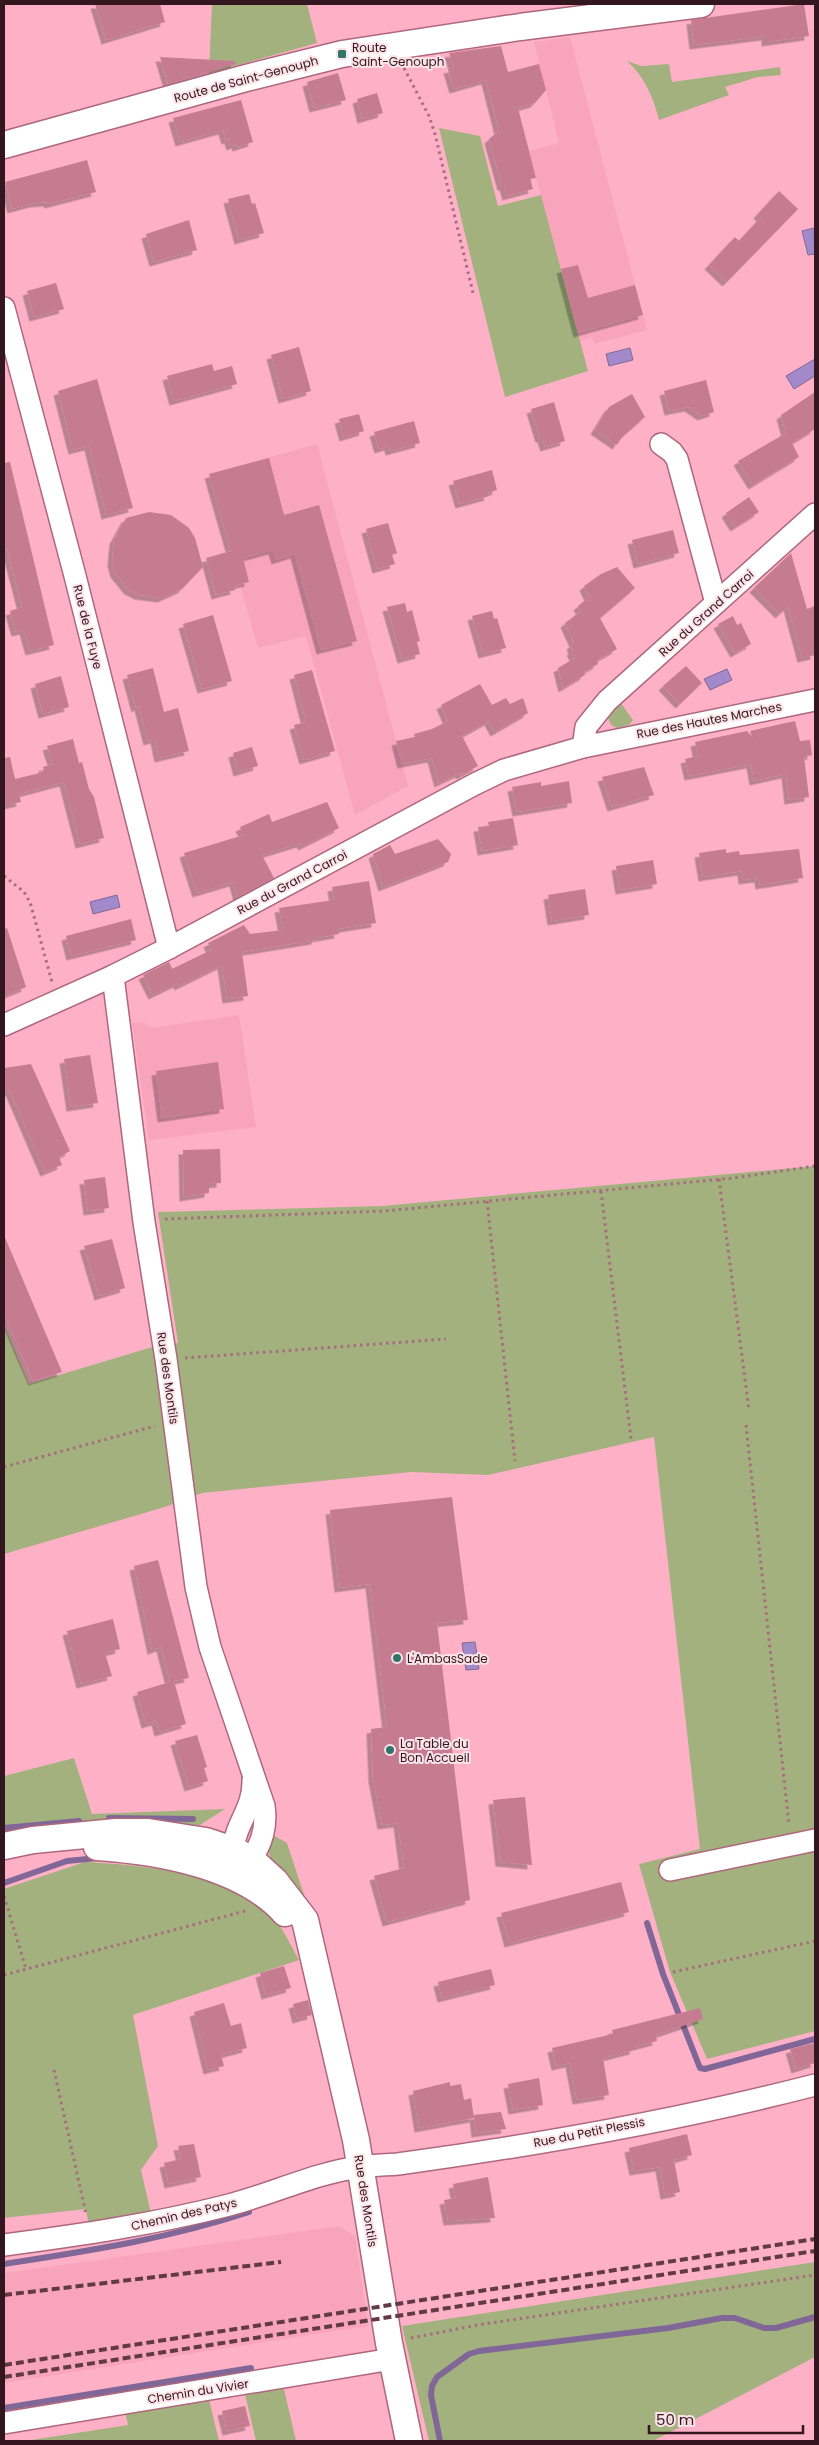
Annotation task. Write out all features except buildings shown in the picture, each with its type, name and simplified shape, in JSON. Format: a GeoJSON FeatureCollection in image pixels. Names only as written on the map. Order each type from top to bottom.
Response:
{"type":"FeatureCollection","features":[{"type":"Feature","properties":{"kind":"street","name":"Route de Saint-Genouph"},"geometry":{"type":"LineString","coordinates":[[4,145],[246,78],[342,54],[520,27],[701,4]]}},
{"type":"Feature","properties":{"kind":"street","name":"Rue de la Fuye"},"geometry":{"type":"LineString","coordinates":[[4,308],[74,572],[168,948]]}},
{"type":"Feature","properties":{"kind":"street"},"geometry":{"type":"LineString","coordinates":[[661,444],[672,452],[677,459],[716,603]]}},
{"type":"Feature","properties":{"kind":"street","name":"Rue du Grand Carroi"},"geometry":{"type":"LineString","coordinates":[[4,1025],[57,1002],[168,948],[504,770],[593,745],[597,726],[597,712],[606,701],[815,514]]}},
{"type":"Feature","properties":{"kind":"street","name":"Rue des Hautes Marches"},"geometry":{"type":"LineString","coordinates":[[593,745],[815,700]]}},
{"type":"Feature","properties":{"kind":"street","name":"Rue des Montils"},"geometry":{"type":"LineString","coordinates":[[112,976],[144,1222],[166,1359],[196,1587],[210,1647],[265,1814],[261,1841],[239,1856]]}},
{"type":"Feature","properties":{"kind":"street","name":"Rue des Montils"},"geometry":{"type":"LineString","coordinates":[[252,1773],[251,1804],[236,1830],[242,1880],[249,1899],[265,1894],[289,1918],[315,1963]]}},
{"type":"Feature","properties":{"kind":"street"},"geometry":{"type":"LineString","coordinates":[[206,1841],[227,1833],[241,1821]]}},
{"type":"Feature","properties":{"kind":"street"},"geometry":{"type":"LineString","coordinates":[[4,1847],[33,1840],[116,1832],[148,1832],[206,1841],[239,1856]]}},
{"type":"Feature","properties":{"kind":"street"},"geometry":{"type":"LineString","coordinates":[[670,1870],[815,1840]]}},
{"type":"Feature","properties":{"kind":"street"},"geometry":{"type":"LineString","coordinates":[[4,1847],[49,1845],[122,1849],[174,1857],[196,1864],[249,1899]]}},
{"type":"Feature","properties":{"kind":"street"},"geometry":{"type":"LineString","coordinates":[[122,1849],[140,1845],[162,1846],[225,1863],[239,1856]]}},
{"type":"Feature","properties":{"kind":"street","name":"Rue des Montils"},"geometry":{"type":"LineString","coordinates":[[239,1856],[275,1881],[305,1920],[348,2100],[390,2351],[409,2441]]}},
{"type":"Feature","properties":{"kind":"street","name":"Rue du Petit Plessis"},"geometry":{"type":"LineString","coordinates":[[360,2167],[396,2164],[517,2146],[724,2107],[815,2085]]}},
{"type":"Feature","properties":{"kind":"street","name":"Chemin des Patys"},"geometry":{"type":"LineString","coordinates":[[4,2245],[90,2234],[230,2205],[360,2167]]}},
{"type":"Feature","properties":{"kind":"street","name":"Chemin du Vivier"},"geometry":{"type":"LineString","coordinates":[[4,2422],[390,2351]]}},
{"type":"Feature","properties":{"kind":"path"},"geometry":{"type":"LineString","coordinates":[[396,46],[402,64],[423,102],[435,134],[473,293]]}},
{"type":"Feature","properties":{"kind":"path"},"geometry":{"type":"LineString","coordinates":[[4,876],[24,892],[30,902],[57,1002]]}},
{"type":"Feature","properties":{"kind":"path"},"geometry":{"type":"LineString","coordinates":[[144,1222],[179,1217],[384,1211],[719,1179],[815,1166]]}},
{"type":"Feature","properties":{"kind":"path"},"geometry":{"type":"LineString","coordinates":[[719,1179],[749,1410]]}},
{"type":"Feature","properties":{"kind":"path"},"geometry":{"type":"LineString","coordinates":[[601,1191],[630,1439]]}},
{"type":"Feature","properties":{"kind":"path"},"geometry":{"type":"LineString","coordinates":[[487,1202],[515,1461]]}},
{"type":"Feature","properties":{"kind":"path"},"geometry":{"type":"LineString","coordinates":[[166,1359],[446,1339]]}},
{"type":"Feature","properties":{"kind":"path"},"geometry":{"type":"LineString","coordinates":[[4,1466],[174,1420]]}},
{"type":"Feature","properties":{"kind":"path"},"geometry":{"type":"LineString","coordinates":[[746,1425],[792,1845]]}},
{"type":"Feature","properties":{"kind":"path"},"geometry":{"type":"LineString","coordinates":[[4,1896],[26,1969]]}},
{"type":"Feature","properties":{"kind":"path"},"geometry":{"type":"LineString","coordinates":[[4,1975],[249,1899]]}},
{"type":"Feature","properties":{"kind":"path"},"geometry":{"type":"LineString","coordinates":[[674,1972],[815,1941]]}},
{"type":"Feature","properties":{"kind":"path"},"geometry":{"type":"LineString","coordinates":[[54,2070],[90,2234]]}},
{"type":"Feature","properties":{"kind":"path"},"geometry":{"type":"LineString","coordinates":[[390,2351],[477,2325],[815,2274]]}},
{"type":"Feature","properties":{"kind":"shaded area"},"geometry":{"type":"Polygon","coordinates":[[[570,37],[647,330],[594,344],[592,337],[580,341],[529,151],[559,143],[534,42],[570,37]]]}},
{"type":"Feature","properties":{"kind":"shaded area"},"geometry":{"type":"Polygon","coordinates":[[[814,228],[815,254],[808,255],[802,231],[814,228]]]}},
{"type":"Feature","properties":{"kind":"shaded area"},"geometry":{"type":"Polygon","coordinates":[[[630,348],[633,360],[609,366],[606,354],[630,348]]]}},
{"type":"Feature","properties":{"kind":"shaded area"},"geometry":{"type":"Polygon","coordinates":[[[815,359],[815,376],[794,389],[786,376],[815,359]]]}},
{"type":"Feature","properties":{"kind":"shaded area"},"geometry":{"type":"Polygon","coordinates":[[[317,444],[408,786],[355,815],[306,636],[258,648],[209,474],[317,444]]]}},
{"type":"Feature","properties":{"kind":"shaded area"},"geometry":{"type":"Polygon","coordinates":[[[727,669],[732,680],[710,690],[704,679],[727,669]]]}},
{"type":"Feature","properties":{"kind":"shaded area"},"geometry":{"type":"Polygon","coordinates":[[[117,895],[120,907],[93,914],[90,902],[117,895]]]}},
{"type":"Feature","properties":{"kind":"shaded area"},"geometry":{"type":"Polygon","coordinates":[[[239,1015],[256,1127],[149,1140],[132,1023],[143,1022],[152,1028],[239,1015]]]}},
{"type":"Feature","properties":{"kind":"shaded area"},"geometry":{"type":"Polygon","coordinates":[[[475,1642],[479,1669],[466,1670],[462,1643],[475,1642]]]}},
{"type":"Feature","properties":{"kind":"shaded area"},"geometry":{"type":"Polygon","coordinates":[[[339,2226],[355,2236],[368,2326],[4,2383],[4,2273],[339,2226]]]}},
{"type":"Feature","properties":{"kind":"green space"},"geometry":{"type":"Polygon","coordinates":[[[212,4],[307,4],[317,43],[209,73],[212,4]]]}},
{"type":"Feature","properties":{"kind":"green space"},"geometry":{"type":"Polygon","coordinates":[[[627,61],[641,66],[669,64],[672,82],[780,67],[781,75],[758,77],[725,87],[729,95],[659,120],[648,88],[627,61]]]}},
{"type":"Feature","properties":{"kind":"green space"},"geometry":{"type":"Polygon","coordinates":[[[439,128],[480,136],[498,206],[541,195],[588,371],[505,397],[439,128]]]}},
{"type":"Feature","properties":{"kind":"green space"},"geometry":{"type":"Polygon","coordinates":[[[620,702],[633,720],[629,725],[617,728],[611,725],[607,716],[620,702]]]}},
{"type":"Feature","properties":{"kind":"green space"},"geometry":{"type":"Polygon","coordinates":[[[815,1166],[815,2031],[707,2059],[670,1972],[639,1864],[700,1849],[654,1437],[488,1475],[411,1472],[202,1493],[165,1507],[4,1554],[4,1325],[29,1384],[149,1348],[178,1343],[158,1212],[382,1206],[815,1166]]]}},
{"type":"Feature","properties":{"kind":"green space"},"geometry":{"type":"Polygon","coordinates":[[[74,1758],[92,1814],[225,1809],[200,1825],[96,1822],[4,1834],[4,1776],[74,1758]]]}},
{"type":"Feature","properties":{"kind":"green space"},"geometry":{"type":"Polygon","coordinates":[[[271,1834],[287,1843],[310,1913],[274,1867],[268,1850],[271,1834]]]}},
{"type":"Feature","properties":{"kind":"green space"},"geometry":{"type":"Polygon","coordinates":[[[85,1862],[159,1869],[185,1874],[210,1881],[233,1891],[255,1903],[277,1922],[299,1960],[133,2015],[158,2146],[141,2170],[153,2222],[90,2234],[86,2209],[4,2218],[4,1889],[85,1862]]]}},
{"type":"Feature","properties":{"kind":"green space"},"geometry":{"type":"Polygon","coordinates":[[[815,2262],[815,2357],[653,2441],[429,2441],[402,2326],[815,2262]]]}},
{"type":"Feature","properties":{"kind":"green space"},"geometry":{"type":"Polygon","coordinates":[[[284,2389],[296,2441],[256,2441],[245,2394],[284,2389]]]}},
{"type":"Feature","properties":{"kind":"green space"},"geometry":{"type":"Polygon","coordinates":[[[209,2399],[219,2441],[25,2441],[128,2425],[125,2412],[209,2399]]]}},
{"type":"Feature","properties":{"kind":"waterway"},"geometry":{"type":"LineString","coordinates":[[109,1818],[193,1819]]}},
{"type":"Feature","properties":{"kind":"waterway"},"geometry":{"type":"LineString","coordinates":[[4,1828],[79,1821]]}},
{"type":"Feature","properties":{"kind":"waterway"},"geometry":{"type":"LineString","coordinates":[[4,1883],[67,1861],[98,1858]]}},
{"type":"Feature","properties":{"kind":"waterway"},"geometry":{"type":"LineString","coordinates":[[647,1923],[663,1974],[700,2068],[705,2069],[815,2039]]}},
{"type":"Feature","properties":{"kind":"waterway"},"geometry":{"type":"LineString","coordinates":[[4,2264],[158,2237],[249,2212]]}},
{"type":"Feature","properties":{"kind":"waterway"},"geometry":{"type":"LineString","coordinates":[[440,2441],[431,2395],[432,2386],[437,2377],[469,2354],[479,2351],[668,2328],[722,2318],[735,2318],[764,2328],[776,2328],[815,2317]]}},
{"type":"Feature","properties":{"kind":"waterway"},"geometry":{"type":"LineString","coordinates":[[4,2408],[251,2368]]}},
{"type":"Feature","properties":{"kind":"railway"},"geometry":{"type":"LineString","coordinates":[[4,2365],[815,2239]]}},
{"type":"Feature","properties":{"kind":"railway"},"geometry":{"type":"LineString","coordinates":[[4,2377],[815,2251]]}},
{"type":"Feature","properties":{"kind":"railway"},"geometry":{"type":"LineString","coordinates":[[4,2295],[281,2262]]}},
{"type":"Feature","properties":{"kind":"place","name":"Route Saint-Genouph"},"geometry":{"type":"Point","coordinates":[342,54]}},
{"type":"Feature","properties":{"kind":"place","name":"L'AmbasSade"},"geometry":{"type":"Point","coordinates":[397,1658]}},
{"type":"Feature","properties":{"kind":"place","name":"La Table du Bon Accueil"},"geometry":{"type":"Point","coordinates":[390,1750]}}]}
